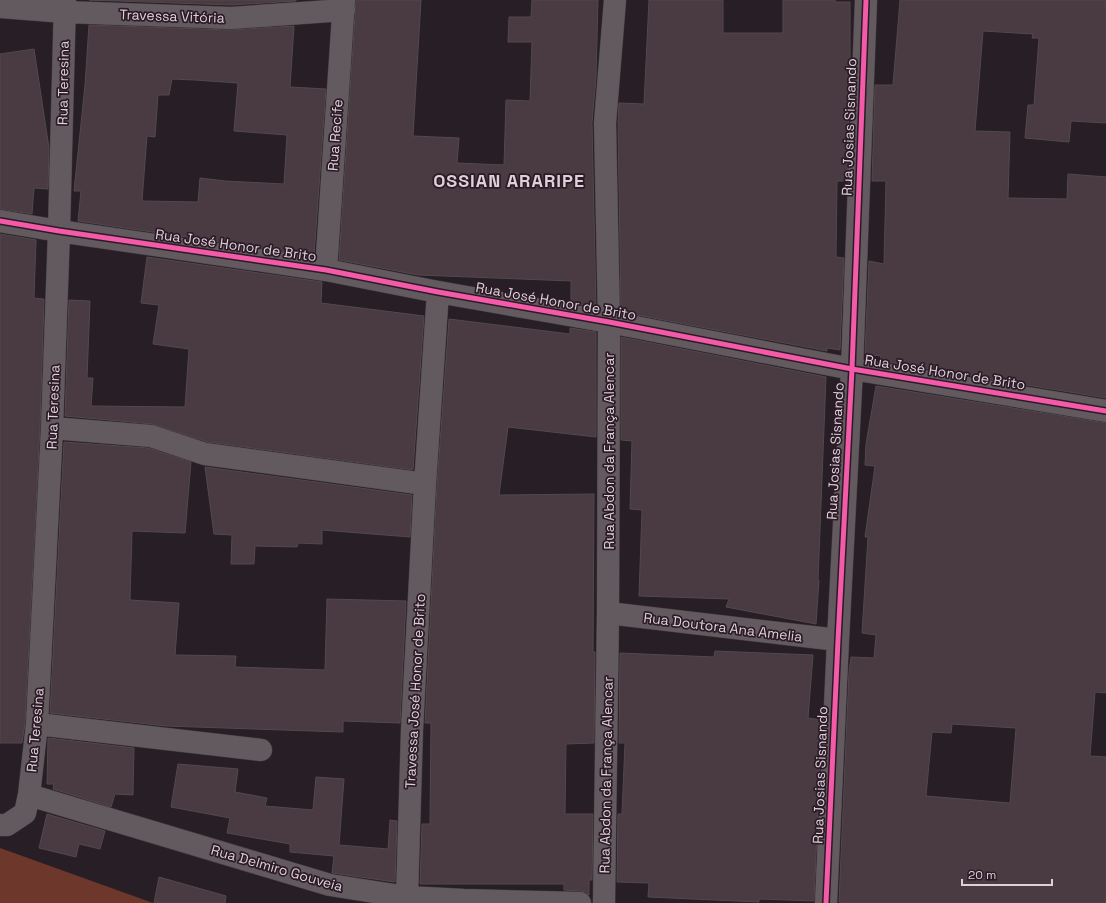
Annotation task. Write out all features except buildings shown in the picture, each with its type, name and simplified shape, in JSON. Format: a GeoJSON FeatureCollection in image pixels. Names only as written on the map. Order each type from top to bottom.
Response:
{"type":"FeatureCollection","features":[{"type":"Feature","properties":{"kind":"street","name":"Rua Abdon da França Alencar"},"geometry":{"type":"LineString","coordinates":[[604,903],[608,613],[609,322],[605,123],[615,0]]}},
{"type":"Feature","properties":{"kind":"street","name":"Rua Josias Sisnando"},"geometry":{"type":"LineString","coordinates":[[826,903],[852,369],[866,0]]}},
{"type":"Feature","properties":{"kind":"street","name":"Travessa Vitória"},"geometry":{"type":"LineString","coordinates":[[0,7],[65,6],[230,9],[344,5]]}},
{"type":"Feature","properties":{"kind":"street","name":"Rua Recife"},"geometry":{"type":"LineString","coordinates":[[326,270],[344,5]]}},
{"type":"Feature","properties":{"kind":"street","name":"Rua Teresina"},"geometry":{"type":"LineString","coordinates":[[27,804],[36,724],[52,428],[65,6]]}},
{"type":"Feature","properties":{"kind":"street","name":"Rua José Honor de Brito"},"geometry":{"type":"LineString","coordinates":[[0,221],[326,270],[438,292],[609,322],[852,369],[1106,411]]}},
{"type":"Feature","properties":{"kind":"street","name":"Travessa José Honor de Brito"},"geometry":{"type":"LineString","coordinates":[[407,897],[412,730],[425,484],[438,292]]}},
{"type":"Feature","properties":{"kind":"street"},"geometry":{"type":"LineString","coordinates":[[52,428],[152,436],[205,454],[425,484]]}},
{"type":"Feature","properties":{"kind":"street","name":"Rua Doutora Ana Amelia"},"geometry":{"type":"LineString","coordinates":[[608,613],[838,640]]}},
{"type":"Feature","properties":{"kind":"street"},"geometry":{"type":"LineString","coordinates":[[36,724],[261,750]]}},
{"type":"Feature","properties":{"kind":"street"},"geometry":{"type":"LineString","coordinates":[[0,824],[7,825],[27,804]]}},
{"type":"Feature","properties":{"kind":"street","name":"Rua Delmiro Gouveia"},"geometry":{"type":"LineString","coordinates":[[27,804],[330,885],[407,897],[580,903]]}},
{"type":"Feature","properties":{"kind":"shaded area"},"geometry":{"type":"Polygon","coordinates":[[[0,848],[153,903],[0,903],[0,848]]]}},
{"type":"Feature","properties":{"kind":"cycle path"},"geometry":{"type":"LineString","coordinates":[[826,903],[852,369],[866,0]]}},
{"type":"Feature","properties":{"kind":"cycle path"},"geometry":{"type":"LineString","coordinates":[[0,221],[326,270],[438,292],[609,322],[852,369],[1106,411]]}},
{"type":"Feature","properties":{"kind":"district","name":"OSSIAN ARARIPE"},"geometry":{"type":"Point","coordinates":[509,181]}}]}
